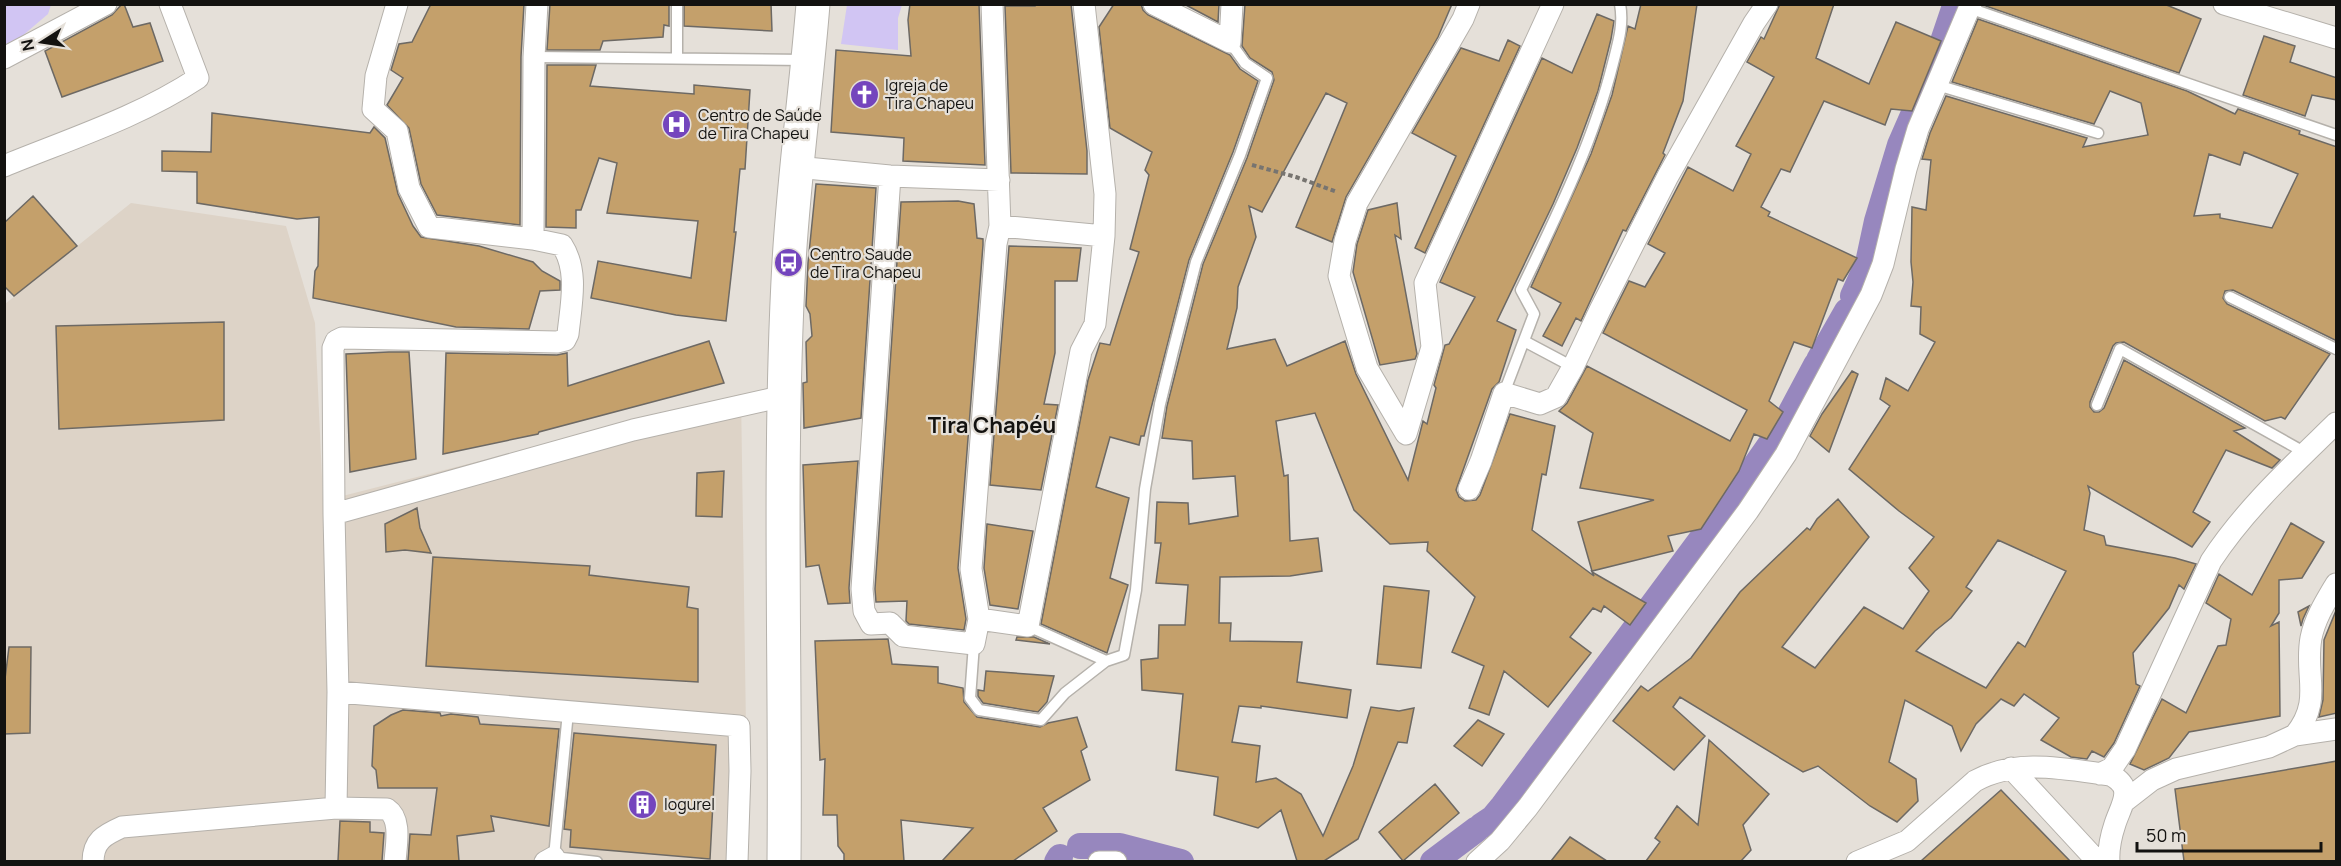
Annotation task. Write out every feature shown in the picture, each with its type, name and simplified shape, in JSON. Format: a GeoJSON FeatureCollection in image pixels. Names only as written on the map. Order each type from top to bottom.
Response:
{"type":"FeatureCollection","features":[{"type":"Feature","properties":{"kind":"main road"},"geometry":{"type":"LineString","coordinates":[[784,861],[784,396],[789,263],[796,167],[813,4]]}},
{"type":"Feature","properties":{"kind":"street"},"geometry":{"type":"LineString","coordinates":[[4,58],[106,4]]}},
{"type":"Feature","properties":{"kind":"street"},"geometry":{"type":"LineString","coordinates":[[4,166],[122,118],[175,93],[198,78],[170,4]]}},
{"type":"Feature","properties":{"kind":"street"},"geometry":{"type":"LineString","coordinates":[[336,808],[338,692],[333,348],[336,341],[342,338],[557,342],[565,340],[568,334],[573,273],[570,256],[562,245],[533,239],[429,227],[409,188],[396,131],[373,109],[376,76],[396,4]]}},
{"type":"Feature","properties":{"kind":"street"},"geometry":{"type":"LineString","coordinates":[[533,239],[534,57],[537,4]]}},
{"type":"Feature","properties":{"kind":"street"},"geometry":{"type":"LineString","coordinates":[[890,176],[862,589],[864,611],[871,624],[890,623],[903,636],[974,644],[979,619],[971,569],[994,256],[1000,226],[992,4]]}},
{"type":"Feature","properties":{"kind":"street"},"geometry":{"type":"LineString","coordinates":[[979,619],[1028,626],[1081,351],[1095,324],[1104,236],[1105,194],[1084,4]]}},
{"type":"Feature","properties":{"kind":"street"},"geometry":{"type":"LineString","coordinates":[[1154,4],[1230,42],[1232,4]]}},
{"type":"Feature","properties":{"kind":"street"},"geometry":{"type":"LineString","coordinates":[[1469,4],[1463,19],[1357,202],[1345,241],[1339,276],[1367,368],[1406,434],[1432,347],[1425,284],[1556,7]]}},
{"type":"Feature","properties":{"kind":"street"},"geometry":{"type":"LineString","coordinates":[[2224,4],[2337,38]]}},
{"type":"Feature","properties":{"kind":"street"},"geometry":{"type":"LineString","coordinates":[[1477,861],[1500,841],[1535,798],[1741,521],[1786,454],[1871,295],[1883,264],[1918,129],[1970,6]]}},
{"type":"Feature","properties":{"kind":"street"},"geometry":{"type":"LineString","coordinates":[[1469,489],[1504,393],[1540,405],[1556,397],[1668,176],[1759,7]]}},
{"type":"Feature","properties":{"kind":"street"},"geometry":{"type":"LineString","coordinates":[[796,167],[890,176],[999,180]]}},
{"type":"Feature","properties":{"kind":"street"},"geometry":{"type":"LineString","coordinates":[[1000,226],[1104,236]]}},
{"type":"Feature","properties":{"kind":"street"},"geometry":{"type":"LineString","coordinates":[[334,514],[633,430],[784,396]]}},
{"type":"Feature","properties":{"kind":"street"},"geometry":{"type":"LineString","coordinates":[[2100,774],[2112,768],[2125,749],[2211,561],[2246,513],[2304,452],[2336,424]]}},
{"type":"Feature","properties":{"kind":"street"},"geometry":{"type":"LineString","coordinates":[[2295,735],[2309,714],[2311,702],[2309,651],[2314,627],[2337,584]]}},
{"type":"Feature","properties":{"kind":"street"},"geometry":{"type":"LineString","coordinates":[[338,692],[739,726],[737,861]]}},
{"type":"Feature","properties":{"kind":"street"},"geometry":{"type":"LineString","coordinates":[[2125,801],[2152,780],[2176,769],[2270,747],[2295,735],[2337,729]]}},
{"type":"Feature","properties":{"kind":"street"},"geometry":{"type":"LineString","coordinates":[[2011,768],[2098,861]]}},
{"type":"Feature","properties":{"kind":"street"},"geometry":{"type":"LineString","coordinates":[[1857,861],[1906,841],[1976,781],[1995,771],[2011,768],[2040,768],[2110,775],[2125,788],[2125,801],[2110,840],[2109,861]]}},
{"type":"Feature","properties":{"kind":"street"},"geometry":{"type":"LineString","coordinates":[[93,861],[93,850],[102,836],[122,827],[336,808],[387,809],[392,812],[396,819],[395,861]]}},
{"type":"Feature","properties":{"kind":"street"},"geometry":{"type":"LineString","coordinates":[[1099,861],[1116,861]]}},
{"type":"Feature","properties":{"kind":"lane"},"geometry":{"type":"LineString","coordinates":[[677,4],[677,58]]}},
{"type":"Feature","properties":{"kind":"lane"},"geometry":{"type":"LineString","coordinates":[[1504,393],[1534,314],[1521,290],[1561,206],[1604,100],[1623,21],[1620,4]]}},
{"type":"Feature","properties":{"kind":"lane"},"geometry":{"type":"LineString","coordinates":[[1970,6],[2337,135]]}},
{"type":"Feature","properties":{"kind":"lane"},"geometry":{"type":"LineString","coordinates":[[974,644],[970,698],[979,710],[1041,720],[1065,693],[1106,661],[1124,655],[1136,590],[1145,489],[1160,404],[1196,262],[1237,161],[1267,78],[1245,63],[1230,42]]}},
{"type":"Feature","properties":{"kind":"lane"},"geometry":{"type":"LineString","coordinates":[[534,57],[808,60]]}},
{"type":"Feature","properties":{"kind":"lane"},"geometry":{"type":"LineString","coordinates":[[1937,84],[2098,133]]}},
{"type":"Feature","properties":{"kind":"lane"},"geometry":{"type":"LineString","coordinates":[[2230,297],[2337,349]]}},
{"type":"Feature","properties":{"kind":"lane"},"geometry":{"type":"LineString","coordinates":[[1524,341],[1573,367]]}},
{"type":"Feature","properties":{"kind":"lane"},"geometry":{"type":"LineString","coordinates":[[2097,405],[2120,349],[2304,452]]}},
{"type":"Feature","properties":{"kind":"lane"},"geometry":{"type":"LineString","coordinates":[[1028,626],[1106,661]]}},
{"type":"Feature","properties":{"kind":"lane"},"geometry":{"type":"LineString","coordinates":[[568,712],[549,859],[597,861]]}},
{"type":"Feature","properties":{"kind":"path"},"geometry":{"type":"LineString","coordinates":[[1237,161],[1296,177],[1357,202]]}},
{"type":"Feature","properties":{"kind":"shaded area"},"geometry":{"type":"Polygon","coordinates":[[[4,5],[51,5],[48,14],[14,43],[5,44],[4,5]]]}},
{"type":"Feature","properties":{"kind":"shaded area"},"geometry":{"type":"Polygon","coordinates":[[[847,5],[902,5],[898,18],[898,50],[841,44],[847,5]]]}},
{"type":"Feature","properties":{"kind":"shaded area"},"geometry":{"type":"Polygon","coordinates":[[[131,203],[286,226],[315,323],[323,501],[741,394],[748,861],[5,862],[5,304],[131,203]]]}},
{"type":"Feature","properties":{"kind":"building"},"geometry":{"type":"Polygon","coordinates":[[[124,4],[133,27],[150,23],[163,61],[62,97],[45,51],[112,15],[124,4]]]}},
{"type":"Feature","properties":{"kind":"building"},"geometry":{"type":"Polygon","coordinates":[[[431,4],[524,4],[521,57],[520,225],[437,215],[421,184],[409,128],[387,105],[403,78],[391,70],[399,44],[412,42],[431,4]]]}},
{"type":"Feature","properties":{"kind":"building"},"geometry":{"type":"Polygon","coordinates":[[[550,4],[669,4],[669,26],[664,25],[663,37],[603,41],[600,50],[547,50],[550,4]]]}},
{"type":"Feature","properties":{"kind":"building"},"geometry":{"type":"Polygon","coordinates":[[[684,4],[771,4],[772,31],[684,26],[684,4]]]}},
{"type":"Feature","properties":{"kind":"building"},"geometry":{"type":"Polygon","coordinates":[[[910,4],[979,4],[985,165],[903,161],[904,138],[831,132],[836,50],[911,56],[908,20],[910,4]]]}},
{"type":"Feature","properties":{"kind":"building"},"geometry":{"type":"Polygon","coordinates":[[[1035,4],[1071,4],[1087,151],[1087,174],[1011,173],[1005,6],[1035,6],[1035,4]]]}},
{"type":"Feature","properties":{"kind":"building"},"geometry":{"type":"Polygon","coordinates":[[[1114,4],[1141,4],[1148,15],[1230,55],[1240,69],[1258,81],[1233,152],[1189,260],[1144,436],[1141,436],[1139,445],[1110,437],[1096,487],[1129,498],[1110,578],[1128,585],[1107,653],[1041,624],[1088,380],[1100,343],[1110,345],[1139,252],[1130,249],[1149,175],[1145,170],[1152,152],[1110,128],[1099,27],[1114,4]]]}},
{"type":"Feature","properties":{"kind":"building"},"geometry":{"type":"Polygon","coordinates":[[[1184,4],[1219,4],[1218,22],[1184,4]]]}},
{"type":"Feature","properties":{"kind":"building"},"geometry":{"type":"Polygon","coordinates":[[[1245,4],[1452,4],[1438,37],[1346,197],[1332,242],[1296,227],[1347,103],[1326,93],[1262,212],[1249,206],[1256,237],[1238,287],[1237,308],[1227,349],[1275,339],[1287,366],[1345,341],[1356,374],[1408,480],[1423,421],[1427,424],[1436,388],[1434,385],[1445,345],[1449,344],[1475,297],[1440,282],[1542,58],[1572,73],[1597,14],[1614,21],[1598,91],[1577,148],[1497,321],[1516,330],[1499,382],[1492,389],[1456,490],[1459,497],[1465,501],[1476,500],[1480,495],[1510,414],[1555,426],[1546,475],[1542,474],[1532,530],[1594,576],[1592,572],[1646,603],[1630,625],[1604,606],[1601,612],[1593,608],[1570,637],[1591,653],[1548,707],[1504,671],[1489,715],[1469,708],[1484,666],[1452,652],[1475,597],[1427,551],[1428,542],[1390,544],[1354,510],[1315,413],[1276,421],[1284,476],[1288,475],[1290,541],[1318,538],[1322,571],[1290,576],[1220,577],[1219,623],[1231,623],[1230,641],[1302,642],[1297,682],[1351,690],[1347,718],[1261,706],[1261,708],[1239,706],[1232,742],[1260,746],[1256,782],[1276,778],[1301,794],[1323,836],[1353,766],[1371,707],[1399,711],[1414,708],[1407,743],[1398,742],[1358,839],[1324,861],[1297,861],[1281,810],[1258,828],[1214,815],[1218,777],[1176,770],[1183,694],[1142,690],[1141,660],[1158,658],[1159,625],[1185,625],[1188,585],[1156,583],[1161,543],[1155,543],[1157,502],[1188,503],[1189,524],[1238,516],[1235,476],[1193,479],[1192,441],[1162,438],[1167,406],[1203,264],[1247,158],[1274,80],[1272,72],[1250,58],[1242,46],[1245,4]]]}},
{"type":"Feature","properties":{"kind":"building"},"geometry":{"type":"Polygon","coordinates":[[[1641,4],[1697,4],[1683,101],[1663,153],[1665,155],[1626,231],[1623,230],[1581,321],[1576,318],[1562,346],[1543,336],[1561,303],[1531,287],[1591,154],[1612,95],[1628,26],[1635,29],[1641,4]]]}},
{"type":"Feature","properties":{"kind":"building"},"geometry":{"type":"Polygon","coordinates":[[[1780,4],[1834,4],[1816,58],[1869,84],[1896,22],[1941,41],[1912,111],[1891,109],[1885,125],[1824,101],[1790,172],[1781,169],[1761,207],[1770,212],[1768,216],[1857,258],[1843,281],[1838,279],[1812,348],[1794,342],[1769,401],[1783,412],[1767,439],[1754,434],[1739,471],[1701,529],[1668,536],[1673,551],[1592,571],[1578,522],[1654,500],[1580,488],[1593,433],[1559,411],[1567,403],[1587,366],[1730,441],[1747,410],[1603,333],[1629,281],[1645,287],[1665,253],[1648,244],[1688,167],[1733,191],[1751,154],[1736,146],[1774,77],[1747,62],[1761,37],[1764,39],[1780,4]]]}},
{"type":"Feature","properties":{"kind":"building"},"geometry":{"type":"Polygon","coordinates":[[[2164,4],[2201,19],[2179,73],[1983,5],[2164,4]]]}},
{"type":"Feature","properties":{"kind":"building"},"geometry":{"type":"Polygon","coordinates":[[[1978,19],[2187,91],[2235,114],[2238,109],[2337,147],[2337,341],[2233,290],[2225,291],[2223,298],[2227,304],[2330,354],[2285,419],[2281,417],[2265,421],[2124,342],[2113,346],[2090,402],[2090,407],[2094,412],[2099,412],[2104,408],[2124,360],[2245,428],[2234,431],[2280,460],[2272,468],[2226,450],[2193,512],[2210,522],[2192,547],[2088,486],[2090,493],[2084,530],[2104,536],[2106,545],[2196,564],[2184,589],[2179,585],[2169,608],[2133,653],[2136,684],[2140,686],[2114,743],[2104,757],[2092,751],[2087,759],[2071,757],[2041,740],[2059,718],[2024,694],[2014,706],[2001,699],[1976,724],[1961,751],[1952,726],[1905,700],[1889,762],[1916,779],[1918,801],[1897,822],[1870,806],[1818,766],[1803,772],[1680,697],[1673,707],[1705,736],[1674,770],[1613,721],[1641,686],[1648,691],[1691,658],[1740,592],[1807,528],[1810,530],[1817,519],[1838,499],[1869,537],[1782,647],[1815,668],[1864,607],[1903,629],[1929,591],[1909,568],[1934,537],[1849,469],[1890,406],[1880,399],[1886,378],[1908,391],[1935,342],[1920,334],[1921,307],[1911,306],[1912,207],[1926,210],[1931,160],[1922,159],[1946,96],[2087,138],[2083,147],[2148,135],[2141,103],[2110,91],[2094,124],[1952,82],[1978,19]],[[2244,152],[2240,165],[2209,154],[2194,216],[2220,214],[2220,218],[2272,228],[2298,174],[2244,152]],[[1998,540],[1966,587],[1972,591],[1951,618],[1916,651],[1986,688],[2018,642],[2025,647],[2066,571],[1998,540]]]}},
{"type":"Feature","properties":{"kind":"building"},"geometry":{"type":"Polygon","coordinates":[[[2264,36],[2295,46],[2290,62],[2337,78],[2337,100],[2312,95],[2305,116],[2243,95],[2264,36]]]}},
{"type":"Feature","properties":{"kind":"building"},"geometry":{"type":"Polygon","coordinates":[[[1508,40],[1520,46],[1425,253],[1415,248],[1456,156],[1412,133],[1461,48],[1499,61],[1508,40]]]}},
{"type":"Feature","properties":{"kind":"building"},"geometry":{"type":"Polygon","coordinates":[[[547,65],[596,65],[590,86],[694,94],[694,85],[750,90],[745,169],[740,169],[726,321],[676,315],[591,298],[598,261],[691,278],[698,221],[607,213],[617,163],[599,158],[581,210],[576,210],[576,228],[546,227],[547,65]]]}},
{"type":"Feature","properties":{"kind":"building"},"geometry":{"type":"Polygon","coordinates":[[[212,113],[370,133],[374,127],[385,138],[398,194],[413,226],[421,237],[479,246],[533,262],[542,271],[560,281],[560,290],[540,291],[529,329],[456,327],[313,298],[315,271],[318,266],[319,217],[297,219],[197,203],[197,172],[162,171],[162,151],[211,152],[212,113]]]}},
{"type":"Feature","properties":{"kind":"building"},"geometry":{"type":"Polygon","coordinates":[[[816,184],[876,188],[861,418],[804,428],[803,383],[807,382],[806,342],[812,336],[810,314],[806,306],[808,263],[816,184]]]}},
{"type":"Feature","properties":{"kind":"building"},"geometry":{"type":"Polygon","coordinates":[[[33,196],[77,246],[14,296],[4,286],[4,223],[33,196]]]}},
{"type":"Feature","properties":{"kind":"building"},"geometry":{"type":"Polygon","coordinates":[[[958,201],[974,204],[977,238],[983,239],[958,568],[966,619],[964,630],[909,624],[906,621],[907,601],[876,602],[875,589],[901,202],[958,201]]]}},
{"type":"Feature","properties":{"kind":"building"},"geometry":{"type":"Polygon","coordinates":[[[1397,203],[1401,239],[1395,235],[1417,354],[1415,359],[1380,365],[1353,272],[1357,244],[1368,210],[1397,203]]]}},
{"type":"Feature","properties":{"kind":"building"},"geometry":{"type":"Polygon","coordinates":[[[1009,246],[1081,248],[1077,281],[1055,281],[1055,353],[1044,404],[1058,405],[1041,490],[990,485],[1009,246]]]}},
{"type":"Feature","properties":{"kind":"building"},"geometry":{"type":"Polygon","coordinates":[[[224,322],[224,420],[59,429],[56,326],[224,322]]]}},
{"type":"Feature","properties":{"kind":"building"},"geometry":{"type":"Polygon","coordinates":[[[709,341],[724,383],[538,434],[443,454],[446,353],[557,355],[567,353],[568,386],[709,341]]]}},
{"type":"Feature","properties":{"kind":"building"},"geometry":{"type":"Polygon","coordinates":[[[409,352],[416,459],[350,472],[346,354],[409,352]]]}},
{"type":"Feature","properties":{"kind":"building"},"geometry":{"type":"Polygon","coordinates":[[[1852,371],[1858,374],[1829,452],[1810,436],[1822,414],[1852,371]]]}},
{"type":"Feature","properties":{"kind":"building"},"geometry":{"type":"Polygon","coordinates":[[[858,461],[849,588],[850,603],[828,604],[819,565],[806,567],[803,465],[858,461]]]}},
{"type":"Feature","properties":{"kind":"building"},"geometry":{"type":"Polygon","coordinates":[[[724,471],[722,517],[696,516],[697,473],[724,471]]]}},
{"type":"Feature","properties":{"kind":"building"},"geometry":{"type":"Polygon","coordinates":[[[417,508],[420,528],[431,553],[405,550],[386,552],[385,524],[417,508]]]}},
{"type":"Feature","properties":{"kind":"building"},"geometry":{"type":"Polygon","coordinates":[[[2291,523],[2324,542],[2302,578],[2279,580],[2279,613],[2271,626],[2279,622],[2280,716],[2189,732],[2169,758],[2144,770],[2130,764],[2162,699],[2186,713],[2218,646],[2226,645],[2231,619],[2206,603],[2219,574],[2252,595],[2291,523]]]}},
{"type":"Feature","properties":{"kind":"building"},"geometry":{"type":"Polygon","coordinates":[[[987,524],[1033,531],[1018,609],[990,605],[984,568],[987,524]]]}},
{"type":"Feature","properties":{"kind":"building"},"geometry":{"type":"Polygon","coordinates":[[[433,557],[590,566],[589,575],[689,587],[687,607],[698,609],[698,682],[426,666],[433,557]]]}},
{"type":"Feature","properties":{"kind":"building"},"geometry":{"type":"Polygon","coordinates":[[[1384,586],[1429,591],[1421,668],[1377,664],[1384,586]]]}},
{"type":"Feature","properties":{"kind":"building"},"geometry":{"type":"Polygon","coordinates":[[[2309,606],[2303,619],[2301,626],[2298,612],[2309,606]]]}},
{"type":"Feature","properties":{"kind":"building"},"geometry":{"type":"Polygon","coordinates":[[[2337,608],[2337,713],[2319,717],[2323,700],[2324,640],[2337,608]]]}},
{"type":"Feature","properties":{"kind":"building"},"geometry":{"type":"Polygon","coordinates":[[[1017,637],[1034,637],[1050,644],[1016,640],[1017,637]]]}},
{"type":"Feature","properties":{"kind":"building"},"geometry":{"type":"Polygon","coordinates":[[[888,639],[892,664],[938,667],[938,683],[963,688],[964,702],[977,717],[1040,727],[1077,717],[1087,747],[1081,751],[1090,780],[1043,808],[1057,831],[1013,861],[942,861],[973,828],[901,820],[904,861],[844,861],[844,854],[838,846],[837,815],[823,815],[825,759],[820,760],[815,641],[888,639]]]}},
{"type":"Feature","properties":{"kind":"building"},"geometry":{"type":"Polygon","coordinates":[[[9,647],[31,647],[30,733],[4,734],[4,687],[9,647]]]}},
{"type":"Feature","properties":{"kind":"building"},"geometry":{"type":"Polygon","coordinates":[[[986,671],[1054,676],[1047,702],[1038,712],[983,703],[978,696],[978,690],[984,691],[986,671]]]}},
{"type":"Feature","properties":{"kind":"building"},"geometry":{"type":"Polygon","coordinates":[[[403,710],[440,713],[441,716],[451,714],[478,717],[480,724],[559,729],[549,826],[491,816],[494,831],[457,836],[459,861],[408,861],[410,834],[431,835],[437,788],[378,788],[376,770],[372,766],[374,726],[403,710]]]}},
{"type":"Feature","properties":{"kind":"building"},"geometry":{"type":"Polygon","coordinates":[[[1478,720],[1504,734],[1482,766],[1454,746],[1478,720]]]}},
{"type":"Feature","properties":{"kind":"building","name":"Iogurel"},"geometry":{"type":"Polygon","coordinates":[[[574,733],[716,745],[710,859],[570,847],[571,830],[564,829],[574,733]]]}},
{"type":"Feature","properties":{"kind":"building"},"geometry":{"type":"Polygon","coordinates":[[[1709,740],[1769,794],[1743,825],[1751,850],[1741,861],[1646,861],[1660,842],[1655,838],[1677,806],[1698,825],[1709,740]]]}},
{"type":"Feature","properties":{"kind":"building"},"geometry":{"type":"Polygon","coordinates":[[[2337,761],[2337,861],[2184,861],[2175,789],[2337,761]]]}},
{"type":"Feature","properties":{"kind":"building"},"geometry":{"type":"Polygon","coordinates":[[[1435,784],[1459,813],[1403,861],[1379,832],[1435,784]]]}},
{"type":"Feature","properties":{"kind":"building"},"geometry":{"type":"Polygon","coordinates":[[[2001,790],[2070,861],[1921,861],[2001,790]]]}},
{"type":"Feature","properties":{"kind":"building"},"geometry":{"type":"Polygon","coordinates":[[[340,821],[370,822],[370,832],[384,833],[382,861],[338,861],[340,821]]]}},
{"type":"Feature","properties":{"kind":"building"},"geometry":{"type":"Polygon","coordinates":[[[1570,837],[1607,861],[1551,861],[1570,837]]]}},
{"type":"Feature","properties":{"kind":"waterway"},"geometry":{"type":"LineString","coordinates":[[1853,296],[1868,263],[1877,221],[1900,145],[1935,65],[1955,6]]}},
{"type":"Feature","properties":{"kind":"waterway"},"geometry":{"type":"LineString","coordinates":[[1819,360],[1847,311]]}},
{"type":"Feature","properties":{"kind":"waterway"},"geometry":{"type":"LineString","coordinates":[[1732,499],[1784,425],[1816,365]]}},
{"type":"Feature","properties":{"kind":"waterway"},"geometry":{"type":"LineString","coordinates":[[1640,622],[1729,502]]}},
{"type":"Feature","properties":{"kind":"waterway"},"geometry":{"type":"LineString","coordinates":[[1481,826],[1493,818],[1503,806],[1635,629]]}},
{"type":"Feature","properties":{"kind":"waterway"},"geometry":{"type":"LineString","coordinates":[[1433,862],[1477,829]]}},
{"type":"Feature","properties":{"kind":"waterway"},"geometry":{"type":"LineString","coordinates":[[1080,846],[1120,846],[1181,862]]}},
{"type":"Feature","properties":{"kind":"waterway"},"geometry":{"type":"LineString","coordinates":[[1057,862],[1060,857]]}},
{"type":"Feature","properties":{"kind":"place","name":"Igreja de Tira Chapeu"},"geometry":{"type":"Point","coordinates":[864,94]}},
{"type":"Feature","properties":{"kind":"place","name":"Centro de Saúde de Tira Chapeu"},"geometry":{"type":"Point","coordinates":[677,124]}},
{"type":"Feature","properties":{"kind":"place","name":"Centro Saude de Tira Chapeu"},"geometry":{"type":"Point","coordinates":[789,263]}},
{"type":"Feature","properties":{"kind":"place","name":"Iogurel"},"geometry":{"type":"Point","coordinates":[643,804]}},
{"type":"Feature","properties":{"kind":"district","name":"Tira Chapéu"},"geometry":{"type":"Point","coordinates":[992,425]}}]}
